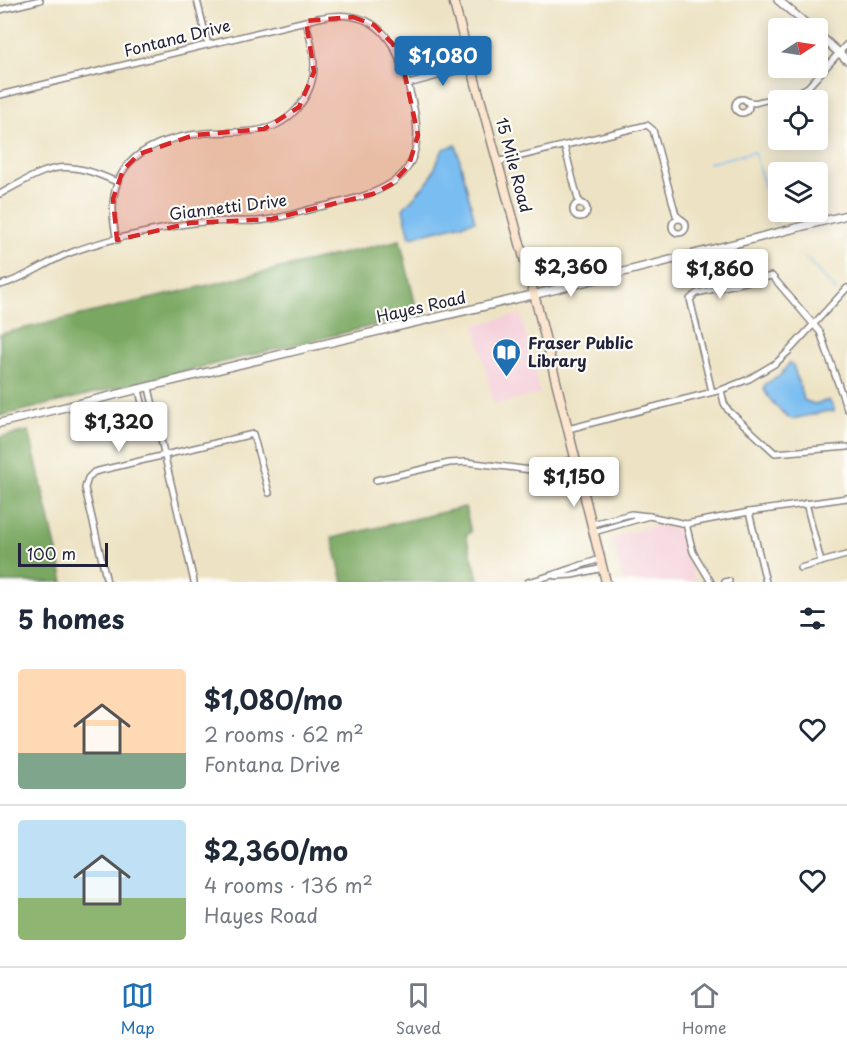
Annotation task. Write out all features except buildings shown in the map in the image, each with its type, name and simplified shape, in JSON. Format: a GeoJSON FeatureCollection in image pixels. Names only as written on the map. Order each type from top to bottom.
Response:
{"type":"FeatureCollection","features":[{"type":"Feature","properties":{"kind":"main road","name":"15 Mile Road"},"geometry":{"type":"LineString","coordinates":[[453,0],[534,294],[606,582]]}},
{"type":"Feature","properties":{"kind":"street"},"geometry":{"type":"LineString","coordinates":[[4,1],[3,9],[40,0]]}},
{"type":"Feature","properties":{"kind":"street"},"geometry":{"type":"LineString","coordinates":[[197,0],[208,45]]}},
{"type":"Feature","properties":{"kind":"street"},"geometry":{"type":"LineString","coordinates":[[778,0],[799,18]]}},
{"type":"Feature","properties":{"kind":"street","name":"Fontana Drive"},"geometry":{"type":"LineString","coordinates":[[0,95],[338,15],[352,17],[374,25],[393,44],[408,84]]}},
{"type":"Feature","properties":{"kind":"street"},"geometry":{"type":"LineString","coordinates":[[117,240],[112,212],[117,182],[131,161],[155,145],[204,133],[264,129],[289,117],[299,107],[308,93],[314,72],[314,54],[306,21]]}},
{"type":"Feature","properties":{"kind":"street"},"geometry":{"type":"LineString","coordinates":[[828,43],[847,60]]}},
{"type":"Feature","properties":{"kind":"street"},"geometry":{"type":"LineString","coordinates":[[754,103],[741,113],[736,107],[740,100],[754,103],[799,92],[808,87],[847,44]]}},
{"type":"Feature","properties":{"kind":"street"},"geometry":{"type":"LineString","coordinates":[[405,73],[468,55]]}},
{"type":"Feature","properties":{"kind":"street"},"geometry":{"type":"LineString","coordinates":[[408,84],[471,67]]}},
{"type":"Feature","properties":{"kind":"street","name":"Giannetti Drive"},"geometry":{"type":"LineString","coordinates":[[0,285],[16,280],[68,253],[117,240],[190,223],[272,219],[373,194],[392,184],[401,176],[416,147],[417,121],[408,84]]}},
{"type":"Feature","properties":{"kind":"street"},"geometry":{"type":"LineString","coordinates":[[746,101],[748,109]]}},
{"type":"Feature","properties":{"kind":"street"},"geometry":{"type":"LineString","coordinates":[[497,162],[644,125],[650,126],[679,217],[686,226],[680,232],[674,230],[674,222],[679,217]]}},
{"type":"Feature","properties":{"kind":"street"},"geometry":{"type":"LineString","coordinates":[[564,145],[578,203]]}},
{"type":"Feature","properties":{"kind":"street"},"geometry":{"type":"LineString","coordinates":[[0,194],[43,171],[61,167],[72,166],[84,169],[117,182]]}},
{"type":"Feature","properties":{"kind":"street","name":"Hayes Road"},"geometry":{"type":"LineString","coordinates":[[0,423],[534,294],[847,215]]}},
{"type":"Feature","properties":{"kind":"street"},"geometry":{"type":"LineString","coordinates":[[712,392],[690,299],[694,295],[772,276],[820,332],[847,409]]}},
{"type":"Feature","properties":{"kind":"street"},"geometry":{"type":"LineString","coordinates":[[568,429],[721,390],[749,379],[776,363],[808,332],[847,288]]}},
{"type":"Feature","properties":{"kind":"street"},"geometry":{"type":"LineString","coordinates":[[149,388],[157,432],[194,582]]}},
{"type":"Feature","properties":{"kind":"street"},"geometry":{"type":"LineString","coordinates":[[139,390],[146,420],[157,432]]}},
{"type":"Feature","properties":{"kind":"street"},"geometry":{"type":"LineString","coordinates":[[721,390],[728,410],[776,453],[847,447]]}},
{"type":"Feature","properties":{"kind":"street"},"geometry":{"type":"LineString","coordinates":[[107,582],[85,488],[88,478],[94,472],[253,434],[269,493]]}},
{"type":"Feature","properties":{"kind":"street"},"geometry":{"type":"LineString","coordinates":[[376,480],[449,463],[466,462],[531,470],[576,459]]}},
{"type":"Feature","properties":{"kind":"street"},"geometry":{"type":"LineString","coordinates":[[593,528],[631,514],[686,524],[749,512],[847,498]]}},
{"type":"Feature","properties":{"kind":"street"},"geometry":{"type":"LineString","coordinates":[[806,503],[821,562]]}},
{"type":"Feature","properties":{"kind":"street"},"geometry":{"type":"LineString","coordinates":[[749,512],[766,582]]}},
{"type":"Feature","properties":{"kind":"street"},"geometry":{"type":"LineString","coordinates":[[686,524],[693,552],[711,582]]}},
{"type":"Feature","properties":{"kind":"street"},"geometry":{"type":"LineString","coordinates":[[800,568],[846,555]]}},
{"type":"Feature","properties":{"kind":"street"},"geometry":{"type":"LineString","coordinates":[[528,582],[553,576],[570,567],[602,564]]}},
{"type":"Feature","properties":{"kind":"highlighted area"},"geometry":{"type":"Polygon","coordinates":[[[353,17],[374,25],[393,44],[403,66],[418,135],[409,165],[392,184],[373,194],[272,219],[190,223],[117,240],[113,199],[123,170],[139,154],[194,135],[264,129],[299,107],[314,72],[306,21],[353,17]]]}},
{"type":"Feature","properties":{"kind":"shaded area"},"geometry":{"type":"Polygon","coordinates":[[[521,314],[540,394],[494,405],[475,325],[521,314]]]}},
{"type":"Feature","properties":{"kind":"shaded area"},"geometry":{"type":"Polygon","coordinates":[[[658,525],[682,531],[695,582],[624,582],[612,537],[658,525]]]}},
{"type":"Feature","properties":{"kind":"green space"},"geometry":{"type":"Polygon","coordinates":[[[400,240],[418,315],[0,416],[0,334],[400,240]]]}},
{"type":"Feature","properties":{"kind":"green space"},"geometry":{"type":"Polygon","coordinates":[[[29,431],[64,582],[0,582],[0,437],[29,431]]]}},
{"type":"Feature","properties":{"kind":"green space"},"geometry":{"type":"Polygon","coordinates":[[[465,507],[471,532],[466,535],[479,582],[343,582],[332,538],[465,507]]]}},
{"type":"Feature","properties":{"kind":"water"},"geometry":{"type":"Polygon","coordinates":[[[456,145],[475,221],[410,237],[403,209],[430,179],[443,149],[456,145]]]}},
{"type":"Feature","properties":{"kind":"water"},"geometry":{"type":"Polygon","coordinates":[[[789,363],[793,365],[804,400],[814,404],[829,400],[834,412],[829,411],[792,419],[776,406],[764,389],[765,384],[780,376],[789,363]]]}},
{"type":"Feature","properties":{"kind":"waterway"},"geometry":{"type":"LineString","coordinates":[[708,163],[754,152],[776,224]]}},
{"type":"Feature","properties":{"kind":"waterway"},"geometry":{"type":"LineString","coordinates":[[806,258],[836,291]]}},
{"type":"Feature","properties":{"kind":"place","name":"Fraser Public Library"},"geometry":{"type":"Point","coordinates":[507,378]}}]}
